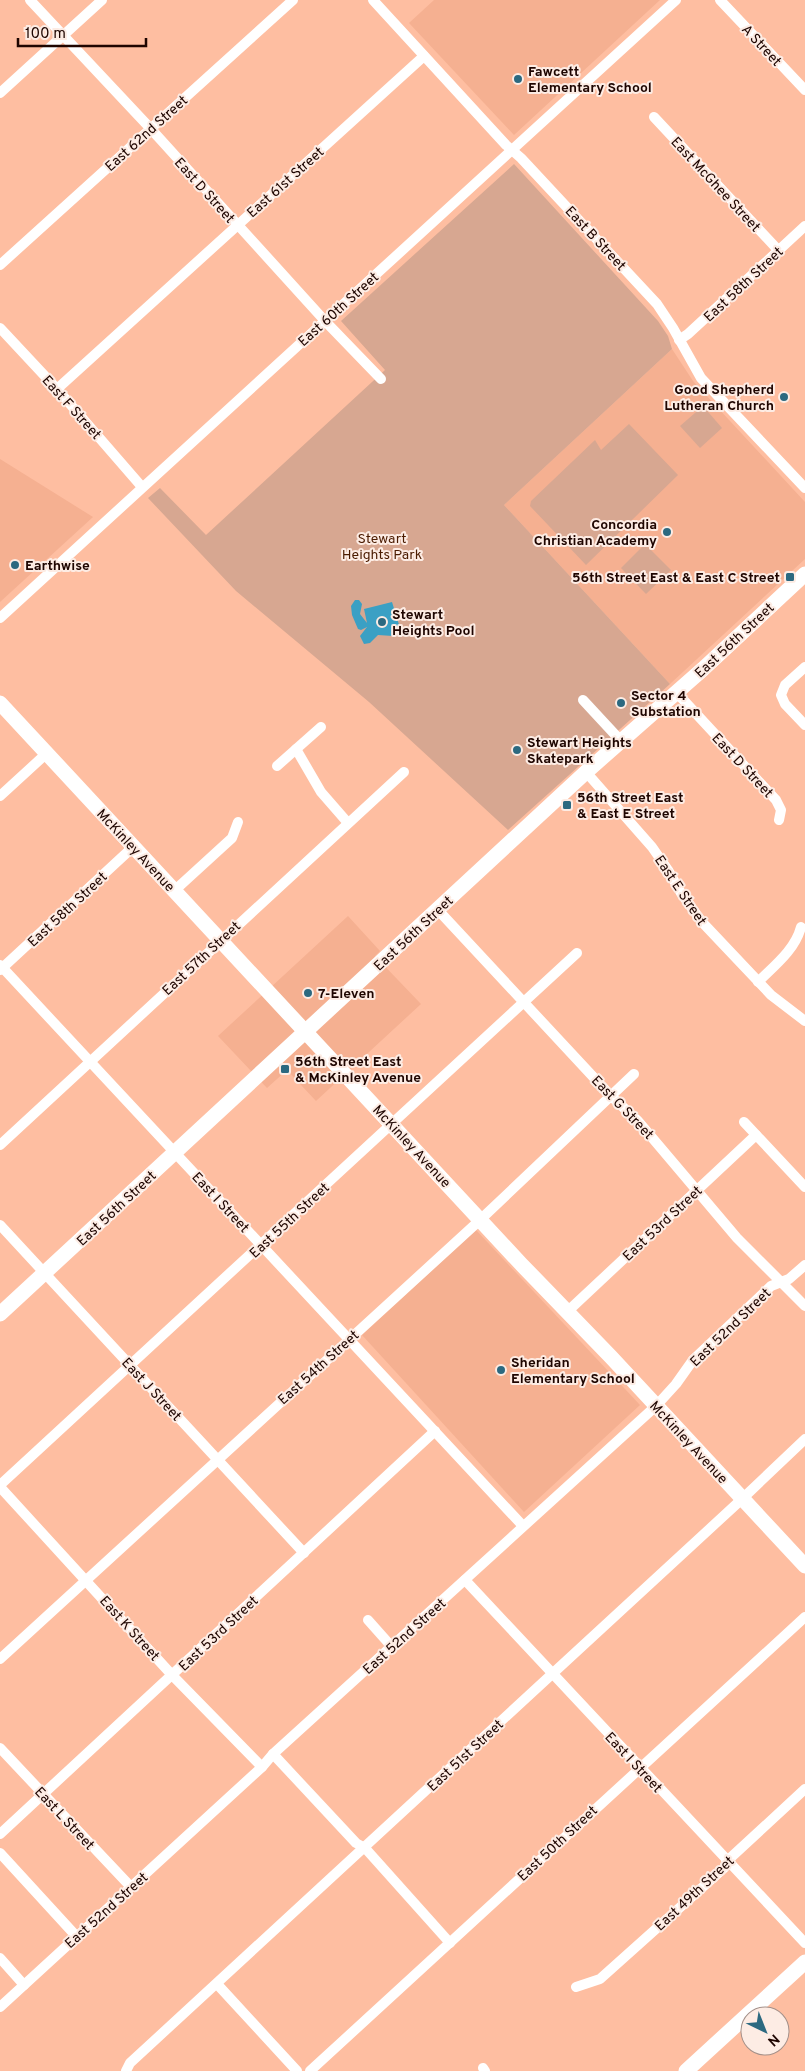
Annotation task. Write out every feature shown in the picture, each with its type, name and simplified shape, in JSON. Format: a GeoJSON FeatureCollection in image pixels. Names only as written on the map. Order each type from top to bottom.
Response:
{"type":"FeatureCollection","features":[{"type":"Feature","properties":{"kind":"street","name":"East D Street"},"geometry":{"type":"LineString","coordinates":[[30,0],[151,128],[237,226],[381,379]]}},
{"type":"Feature","properties":{"kind":"street"},"geometry":{"type":"LineString","coordinates":[[0,93],[102,0]]}},
{"type":"Feature","properties":{"kind":"street","name":"East 62nd Street"},"geometry":{"type":"LineString","coordinates":[[0,265],[292,0]]}},
{"type":"Feature","properties":{"kind":"street","name":"East B Street"},"geometry":{"type":"LineString","coordinates":[[373,0],[506,145],[657,304],[701,378],[805,488]]}},
{"type":"Feature","properties":{"kind":"street","name":"East 60th Street"},"geometry":{"type":"LineString","coordinates":[[0,618],[676,0]]}},
{"type":"Feature","properties":{"kind":"street","name":"A Street"},"geometry":{"type":"LineString","coordinates":[[720,0],[805,90]]}},
{"type":"Feature","properties":{"kind":"street","name":"East 61st Street"},"geometry":{"type":"LineString","coordinates":[[57,389],[424,56]]}},
{"type":"Feature","properties":{"kind":"street","name":"East McGhee Street"},"geometry":{"type":"LineString","coordinates":[[654,117],[779,251]]}},
{"type":"Feature","properties":{"kind":"street","name":"East 58th Street"},"geometry":{"type":"LineString","coordinates":[[679,340],[688,334],[805,226]]}},
{"type":"Feature","properties":{"kind":"street","name":"East F Street"},"geometry":{"type":"LineString","coordinates":[[0,328],[57,389],[142,487]]}},
{"type":"Feature","properties":{"kind":"street","name":"East 56th Street"},"geometry":{"type":"LineString","coordinates":[[0,1314],[586,772],[805,574]]}},
{"type":"Feature","properties":{"kind":"street"},"geometry":{"type":"LineString","coordinates":[[805,667],[785,685],[782,693],[782,698],[788,707],[805,725]]}},
{"type":"Feature","properties":{"kind":"street","name":"East D Street"},"geometry":{"type":"LineString","coordinates":[[676,692],[776,800],[781,810],[779,820]]}},
{"type":"Feature","properties":{"kind":"street"},"geometry":{"type":"LineString","coordinates":[[583,700],[621,741]]}},
{"type":"Feature","properties":{"kind":"street","name":"McKinley Avenue"},"geometry":{"type":"LineString","coordinates":[[0,703],[480,1220],[568,1311],[805,1566]]}},
{"type":"Feature","properties":{"kind":"street"},"geometry":{"type":"LineString","coordinates":[[277,766],[321,727]]}},
{"type":"Feature","properties":{"kind":"street"},"geometry":{"type":"LineString","coordinates":[[296,749],[321,792],[348,823]]}},
{"type":"Feature","properties":{"kind":"street"},"geometry":{"type":"LineString","coordinates":[[0,796],[47,753]]}},
{"type":"Feature","properties":{"kind":"street","name":"East 57th Street"},"geometry":{"type":"LineString","coordinates":[[0,1145],[404,772]]}},
{"type":"Feature","properties":{"kind":"street","name":"East E Street"},"geometry":{"type":"LineString","coordinates":[[586,772],[652,847],[671,874],[680,893],[702,922],[758,982],[776,999],[805,1021]]}},
{"type":"Feature","properties":{"kind":"street"},"geometry":{"type":"LineString","coordinates":[[174,891],[232,838],[238,822]]}},
{"type":"Feature","properties":{"kind":"street","name":"East 58th Street"},"geometry":{"type":"LineString","coordinates":[[1,967],[133,847]]}},
{"type":"Feature","properties":{"kind":"street","name":"East G Street"},"geometry":{"type":"LineString","coordinates":[[438,910],[611,1096],[638,1122],[737,1238],[805,1306]]}},
{"type":"Feature","properties":{"kind":"street"},"geometry":{"type":"LineString","coordinates":[[758,982],[790,949],[801,927]]}},
{"type":"Feature","properties":{"kind":"street","name":"East 55th Street"},"geometry":{"type":"LineString","coordinates":[[0,1486],[577,954]]}},
{"type":"Feature","properties":{"kind":"street","name":"East I Street"},"geometry":{"type":"LineString","coordinates":[[1,967],[261,1246],[350,1338],[523,1526]]}},
{"type":"Feature","properties":{"kind":"street","name":"East 54th Street"},"geometry":{"type":"LineString","coordinates":[[0,1659],[480,1220],[634,1074]]}},
{"type":"Feature","properties":{"kind":"street"},"geometry":{"type":"LineString","coordinates":[[744,1122],[805,1188]]}},
{"type":"Feature","properties":{"kind":"street","name":"East 53rd Street"},"geometry":{"type":"LineString","coordinates":[[568,1311],[756,1135]]}},
{"type":"Feature","properties":{"kind":"street","name":"East J Street"},"geometry":{"type":"LineString","coordinates":[[0,1225],[304,1553]]}},
{"type":"Feature","properties":{"kind":"street","name":"East 52nd Street"},"geometry":{"type":"LineString","coordinates":[[0,2007],[262,1767],[273,1754],[656,1406],[676,1384],[693,1360],[772,1286],[789,1279],[805,1265]]}},
{"type":"Feature","properties":{"kind":"street","name":"East 53rd Street"},"geometry":{"type":"LineString","coordinates":[[0,1834],[435,1431]]}},
{"type":"Feature","properties":{"kind":"street","name":"East 51st Street"},"geometry":{"type":"LineString","coordinates":[[126,2071],[130,2063],[805,1439]]}},
{"type":"Feature","properties":{"kind":"street","name":"East K Street"},"geometry":{"type":"LineString","coordinates":[[0,1486],[87,1579],[172,1675],[262,1767]]}},
{"type":"Feature","properties":{"kind":"street","name":"East I Street"},"geometry":{"type":"LineString","coordinates":[[465,1580],[805,1943]]}},
{"type":"Feature","properties":{"kind":"street","name":"East 50th Street"},"geometry":{"type":"LineString","coordinates":[[310,2071],[805,1617]]}},
{"type":"Feature","properties":{"kind":"street"},"geometry":{"type":"LineString","coordinates":[[368,1620],[392,1647]]}},
{"type":"Feature","properties":{"kind":"street","name":"East L Street"},"geometry":{"type":"LineString","coordinates":[[0,1748],[131,1887]]}},
{"type":"Feature","properties":{"kind":"street"},"geometry":{"type":"LineString","coordinates":[[273,1754],[356,1843],[364,1848],[450,1943]]}},
{"type":"Feature","properties":{"kind":"street","name":"East 49th Street"},"geometry":{"type":"LineString","coordinates":[[576,1986],[600,1979],[724,1868],[727,1861],[805,1789]]}},
{"type":"Feature","properties":{"kind":"street"},"geometry":{"type":"LineString","coordinates":[[0,1853],[77,1937]]}},
{"type":"Feature","properties":{"kind":"street"},"geometry":{"type":"LineString","coordinates":[[0,1958],[24,1985]]}},
{"type":"Feature","properties":{"kind":"street"},"geometry":{"type":"LineString","coordinates":[[686,2071],[805,1962]]}},
{"type":"Feature","properties":{"kind":"street"},"geometry":{"type":"LineString","coordinates":[[217,1984],[297,2071]]}},
{"type":"Feature","properties":{"kind":"shaded area","name":"Fawcett Elementary School"},"geometry":{"type":"Polygon","coordinates":[[[434,0],[660,0],[514,135],[409,23],[434,0]]]}},
{"type":"Feature","properties":{"kind":"shaded area","name":"Concordia Christian Academy"},"geometry":{"type":"Polygon","coordinates":[[[672,349],[693,381],[805,502],[805,559],[670,684],[504,505],[672,349]]]}},
{"type":"Feature","properties":{"kind":"shaded area"},"geometry":{"type":"Polygon","coordinates":[[[0,459],[93,517],[0,602],[0,459]]]}},
{"type":"Feature","properties":{"kind":"shaded area"},"geometry":{"type":"Polygon","coordinates":[[[348,916],[380,951],[375,956],[421,1004],[316,1101],[287,1070],[267,1088],[218,1036],[348,916]]]}},
{"type":"Feature","properties":{"kind":"shaded area","name":"Sheridan Elementary School"},"geometry":{"type":"Polygon","coordinates":[[[476,1230],[640,1405],[524,1512],[362,1335],[476,1230]]]}},
{"type":"Feature","properties":{"kind":"green space","name":"Stewart Heights Park"},"geometry":{"type":"Polygon","coordinates":[[[514,164],[658,321],[668,336],[672,349],[504,505],[670,684],[508,830],[369,702],[236,591],[148,498],[160,488],[206,535],[385,370],[341,321],[514,164]]]}},
{"type":"Feature","properties":{"kind":"green space"},"geometry":{"type":"Polygon","coordinates":[[[703,406],[722,428],[700,448],[680,426],[703,406]]]}},
{"type":"Feature","properties":{"kind":"green space"},"geometry":{"type":"Polygon","coordinates":[[[629,424],[678,475],[586,565],[530,506],[531,501],[595,440],[601,450],[629,424]]]}},
{"type":"Feature","properties":{"kind":"green space"},"geometry":{"type":"Polygon","coordinates":[[[645,544],[671,570],[646,594],[621,568],[645,544]]]}},
{"type":"Feature","properties":{"kind":"water","name":"Stewart Heights Pool"},"geometry":{"type":"Polygon","coordinates":[[[355,600],[359,600],[362,604],[360,614],[367,623],[364,609],[392,602],[401,631],[393,636],[378,635],[370,643],[364,644],[360,636],[367,627],[361,630],[358,629],[352,615],[351,606],[355,600]]]}},
{"type":"Feature","properties":{"kind":"place","name":"Fawcett Elementary School"},"geometry":{"type":"Point","coordinates":[518,79]}},
{"type":"Feature","properties":{"kind":"place","name":"Good Shepherd Lutheran Church"},"geometry":{"type":"Point","coordinates":[784,397]}},
{"type":"Feature","properties":{"kind":"place","name":"Concordia Christian Academy"},"geometry":{"type":"Point","coordinates":[667,532]}},
{"type":"Feature","properties":{"kind":"place","name":"Earthwise"},"geometry":{"type":"Point","coordinates":[15,565]}},
{"type":"Feature","properties":{"kind":"place","name":"56th Street East & East C Street"},"geometry":{"type":"Point","coordinates":[790,577]}},
{"type":"Feature","properties":{"kind":"place","name":"Stewart Heights Pool"},"geometry":{"type":"Point","coordinates":[382,622]}},
{"type":"Feature","properties":{"kind":"place","name":"Sector 4 Substation"},"geometry":{"type":"Point","coordinates":[621,703]}},
{"type":"Feature","properties":{"kind":"place","name":"Stewart Heights Skatepark"},"geometry":{"type":"Point","coordinates":[517,750]}},
{"type":"Feature","properties":{"kind":"place","name":"56th Street East & East E Street"},"geometry":{"type":"Point","coordinates":[567,805]}},
{"type":"Feature","properties":{"kind":"place","name":"7-Eleven"},"geometry":{"type":"Point","coordinates":[308,993]}},
{"type":"Feature","properties":{"kind":"place","name":"56th Street East & McKinley Avenue"},"geometry":{"type":"Point","coordinates":[285,1069]}},
{"type":"Feature","properties":{"kind":"place","name":"Sheridan Elementary School"},"geometry":{"type":"Point","coordinates":[501,1370]}}]}
